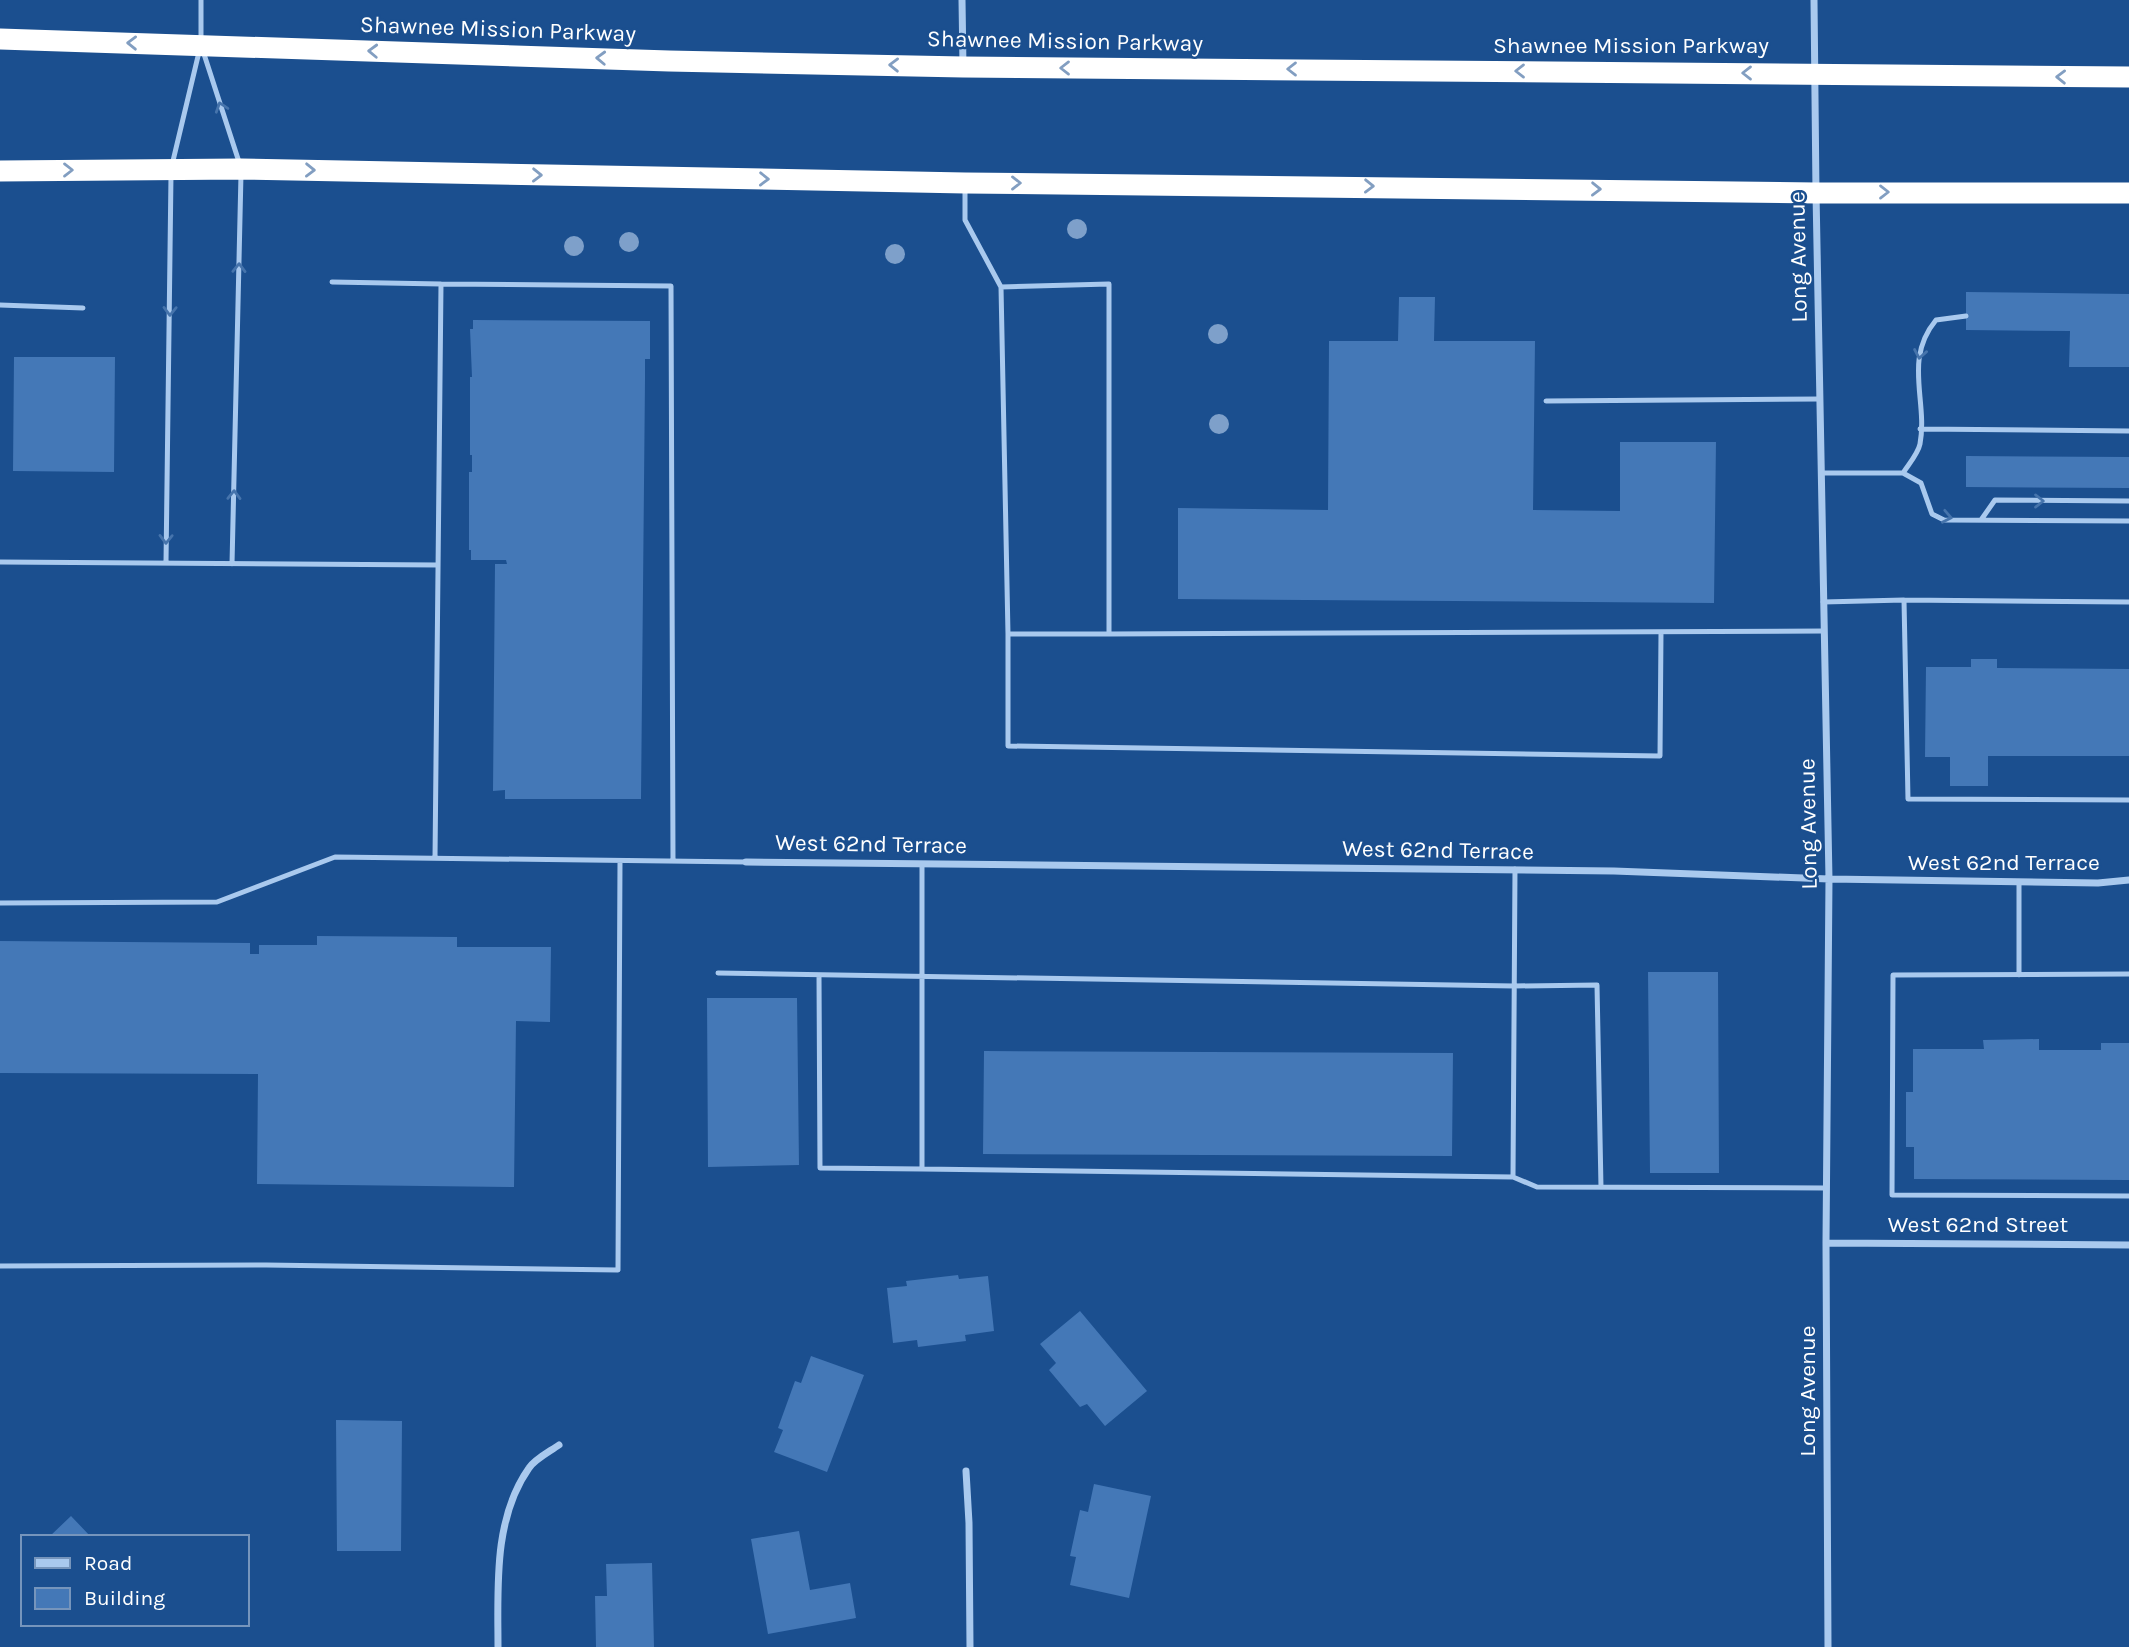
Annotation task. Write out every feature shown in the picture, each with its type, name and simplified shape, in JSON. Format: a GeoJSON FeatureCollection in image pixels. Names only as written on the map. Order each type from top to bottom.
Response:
{"type":"FeatureCollection","features":[{"type":"Feature","properties":{"kind":"highway","name":"Shawnee Mission Parkway"},"geometry":{"type":"LineString","coordinates":[[0,39],[669,61],[962,67],[2129,77]]}},
{"type":"Feature","properties":{"kind":"highway"},"geometry":{"type":"LineString","coordinates":[[0,171],[241,169],[965,183],[2129,193]]}},
{"type":"Feature","properties":{"kind":"street"},"geometry":{"type":"LineString","coordinates":[[962,0],[962,67]]}},
{"type":"Feature","properties":{"kind":"street","name":"Long Avenue"},"geometry":{"type":"LineString","coordinates":[[1814,0],[1829,879],[1826,1188],[1828,1647]]}},
{"type":"Feature","properties":{"kind":"street","name":"West 62nd Terrace"},"geometry":{"type":"LineString","coordinates":[[746,862],[1515,869],[2019,882],[2098,883],[2129,880]]}},
{"type":"Feature","properties":{"kind":"street","name":"West 62nd Street"},"geometry":{"type":"LineString","coordinates":[[1826,1243],[2129,1245]]}},
{"type":"Feature","properties":{"kind":"street"},"geometry":{"type":"LineString","coordinates":[[498,1647],[501,1541],[513,1497],[530,1466],[559,1445]]}},
{"type":"Feature","properties":{"kind":"street"},"geometry":{"type":"LineString","coordinates":[[966,1471],[970,1647]]}},
{"type":"Feature","properties":{"kind":"lane"},"geometry":{"type":"LineString","coordinates":[[166,563],[171,170],[201,45],[201,0]]}},
{"type":"Feature","properties":{"kind":"lane"},"geometry":{"type":"LineString","coordinates":[[201,45],[241,169],[232,564]]}},
{"type":"Feature","properties":{"kind":"lane"},"geometry":{"type":"LineString","coordinates":[[965,183],[964,220],[1001,287],[1009,746],[1660,755],[1661,632]]}},
{"type":"Feature","properties":{"kind":"lane"},"geometry":{"type":"LineString","coordinates":[[332,282],[671,286],[673,861]]}},
{"type":"Feature","properties":{"kind":"lane"},"geometry":{"type":"LineString","coordinates":[[435,858],[441,284]]}},
{"type":"Feature","properties":{"kind":"lane"},"geometry":{"type":"LineString","coordinates":[[1001,287],[1110,284],[1109,634]]}},
{"type":"Feature","properties":{"kind":"lane"},"geometry":{"type":"LineString","coordinates":[[0,305],[83,308]]}},
{"type":"Feature","properties":{"kind":"lane"},"geometry":{"type":"LineString","coordinates":[[1903,473],[1920,446],[1917,368],[1921,344],[1936,320],[1966,316]]}},
{"type":"Feature","properties":{"kind":"lane"},"geometry":{"type":"LineString","coordinates":[[1546,401],[1820,399]]}},
{"type":"Feature","properties":{"kind":"lane"},"geometry":{"type":"LineString","coordinates":[[1920,429],[2129,431]]}},
{"type":"Feature","properties":{"kind":"lane"},"geometry":{"type":"LineString","coordinates":[[1821,473],[1903,473],[1921,483],[1932,514],[1944,520],[2129,522]]}},
{"type":"Feature","properties":{"kind":"lane"},"geometry":{"type":"LineString","coordinates":[[1982,520],[1995,500],[2129,501]]}},
{"type":"Feature","properties":{"kind":"lane"},"geometry":{"type":"LineString","coordinates":[[0,562],[438,565]]}},
{"type":"Feature","properties":{"kind":"lane"},"geometry":{"type":"LineString","coordinates":[[1904,600],[1908,799],[2129,800]]}},
{"type":"Feature","properties":{"kind":"lane"},"geometry":{"type":"LineString","coordinates":[[1824,602],[2129,602]]}},
{"type":"Feature","properties":{"kind":"lane"},"geometry":{"type":"LineString","coordinates":[[1007,634],[1824,631]]}},
{"type":"Feature","properties":{"kind":"lane"},"geometry":{"type":"LineString","coordinates":[[0,904],[217,902],[335,857],[746,862]]}},
{"type":"Feature","properties":{"kind":"lane"},"geometry":{"type":"LineString","coordinates":[[0,1266],[266,1265],[618,1269],[620,861]]}},
{"type":"Feature","properties":{"kind":"lane"},"geometry":{"type":"LineString","coordinates":[[922,864],[922,1169]]}},
{"type":"Feature","properties":{"kind":"lane"},"geometry":{"type":"LineString","coordinates":[[1513,1177],[1515,869]]}},
{"type":"Feature","properties":{"kind":"lane"},"geometry":{"type":"LineString","coordinates":[[2019,882],[2019,975]]}},
{"type":"Feature","properties":{"kind":"lane"},"geometry":{"type":"LineString","coordinates":[[718,973],[1514,986],[1597,985],[1601,1187]]}},
{"type":"Feature","properties":{"kind":"lane"},"geometry":{"type":"LineString","coordinates":[[2129,974],[1893,975],[1892,1195],[2129,1196]]}},
{"type":"Feature","properties":{"kind":"lane"},"geometry":{"type":"LineString","coordinates":[[819,975],[820,1168],[1513,1177],[1537,1187],[1826,1188]]}},
{"type":"Feature","properties":{"kind":"building"},"geometry":{"type":"Polygon","coordinates":[[[1966,292],[2129,294],[2129,367],[2069,367],[2070,331],[1966,330],[1966,292]]]}},
{"type":"Feature","properties":{"kind":"building"},"geometry":{"type":"Polygon","coordinates":[[[1399,297],[1435,297],[1434,341],[1535,341],[1533,510],[1620,511],[1620,442],[1716,442],[1714,603],[1178,599],[1178,508],[1328,510],[1329,341],[1398,341],[1399,297]]]}},
{"type":"Feature","properties":{"kind":"building"},"geometry":{"type":"Polygon","coordinates":[[[473,320],[650,321],[650,359],[645,359],[641,799],[505,799],[505,790],[493,791],[495,564],[507,564],[506,560],[471,560],[469,550],[469,472],[472,472],[470,329],[473,329],[473,320]]]}},
{"type":"Feature","properties":{"kind":"building"},"geometry":{"type":"Polygon","coordinates":[[[14,357],[115,357],[114,472],[13,471],[14,357]]]}},
{"type":"Feature","properties":{"kind":"building"},"geometry":{"type":"Polygon","coordinates":[[[1966,456],[2129,457],[2129,488],[1966,487],[1966,456]]]}},
{"type":"Feature","properties":{"kind":"building"},"geometry":{"type":"Polygon","coordinates":[[[1971,659],[1997,659],[1997,668],[2129,669],[2129,756],[1988,756],[1988,786],[1950,786],[1950,757],[1925,757],[1926,667],[1971,667],[1971,659]]]}},
{"type":"Feature","properties":{"kind":"building"},"geometry":{"type":"Polygon","coordinates":[[[317,936],[457,937],[457,947],[551,947],[550,1022],[516,1021],[514,1187],[257,1184],[258,1074],[0,1073],[0,941],[250,943],[250,954],[259,954],[259,945],[317,945],[317,936]]]}},
{"type":"Feature","properties":{"kind":"building"},"geometry":{"type":"Polygon","coordinates":[[[1648,972],[1718,972],[1719,1173],[1650,1173],[1648,972]]]}},
{"type":"Feature","properties":{"kind":"building"},"geometry":{"type":"Polygon","coordinates":[[[707,998],[797,998],[799,1165],[708,1167],[707,998]]]}},
{"type":"Feature","properties":{"kind":"building"},"geometry":{"type":"Polygon","coordinates":[[[2039,1039],[2039,1050],[2101,1050],[2101,1043],[2129,1043],[2129,1180],[1914,1179],[1914,1147],[1906,1147],[1906,1092],[1913,1092],[1913,1049],[1984,1049],[1983,1040],[2039,1039]]]}},
{"type":"Feature","properties":{"kind":"building"},"geometry":{"type":"Polygon","coordinates":[[[984,1051],[1453,1053],[1452,1156],[983,1154],[984,1051]]]}},
{"type":"Feature","properties":{"kind":"building"},"geometry":{"type":"Polygon","coordinates":[[[958,1275],[959,1279],[988,1276],[994,1331],[965,1335],[966,1341],[918,1347],[917,1340],[893,1343],[887,1288],[907,1286],[906,1281],[958,1275]]]}},
{"type":"Feature","properties":{"kind":"building"},"geometry":{"type":"Polygon","coordinates":[[[1080,1311],[1147,1391],[1105,1426],[1087,1404],[1080,1407],[1049,1370],[1056,1363],[1040,1344],[1080,1311]]]}},
{"type":"Feature","properties":{"kind":"building"},"geometry":{"type":"Polygon","coordinates":[[[811,1356],[864,1375],[827,1472],[774,1452],[783,1430],[778,1428],[795,1381],[801,1383],[811,1356]]]}},
{"type":"Feature","properties":{"kind":"building"},"geometry":{"type":"Polygon","coordinates":[[[336,1420],[402,1421],[401,1551],[337,1551],[336,1420]]]}},
{"type":"Feature","properties":{"kind":"building"},"geometry":{"type":"Polygon","coordinates":[[[1094,1484],[1151,1496],[1129,1598],[1070,1585],[1076,1557],[1070,1556],[1080,1510],[1088,1512],[1094,1484]]]}},
{"type":"Feature","properties":{"kind":"building"},"geometry":{"type":"Polygon","coordinates":[[[71,1516],[89,1535],[51,1535],[71,1516]]]}},
{"type":"Feature","properties":{"kind":"building"},"geometry":{"type":"Polygon","coordinates":[[[799,1531],[810,1590],[850,1583],[856,1618],[768,1634],[751,1539],[799,1531]]]}},
{"type":"Feature","properties":{"kind":"building"},"geometry":{"type":"Polygon","coordinates":[[[652,1563],[654,1647],[596,1647],[595,1596],[607,1596],[606,1564],[652,1563]]]}}]}
